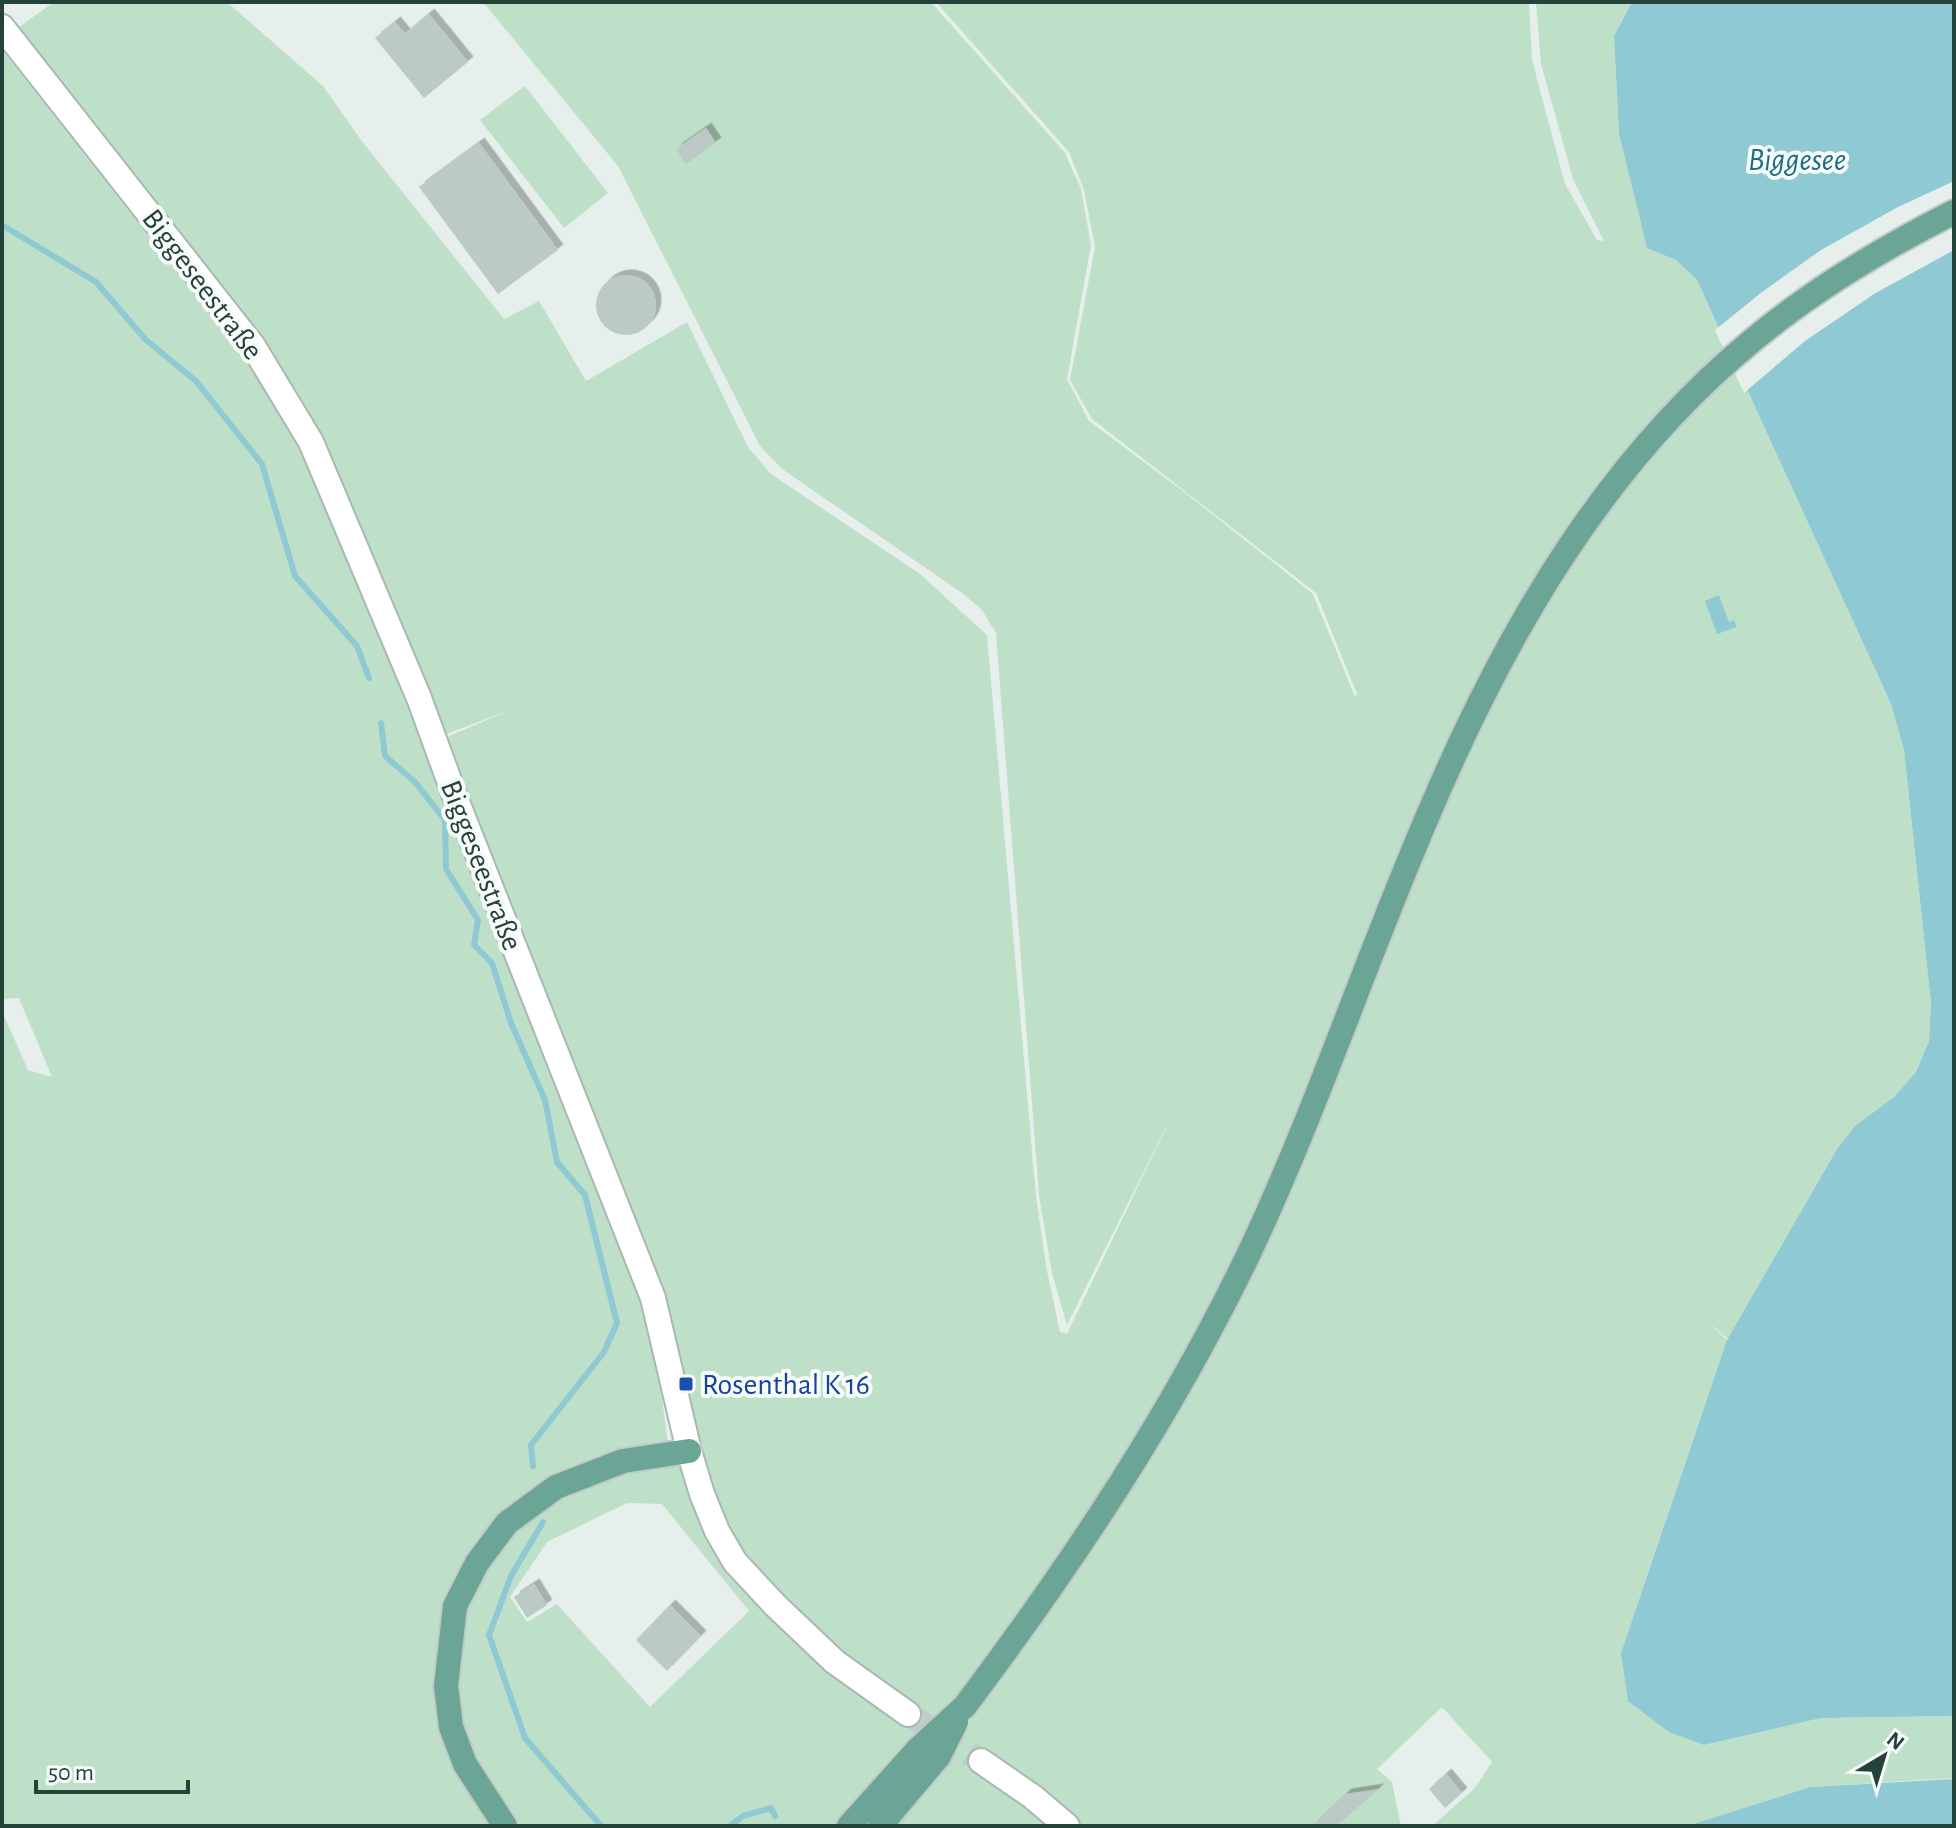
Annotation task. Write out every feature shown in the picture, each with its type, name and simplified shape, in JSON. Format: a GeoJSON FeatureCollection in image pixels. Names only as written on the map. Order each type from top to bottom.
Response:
{"type":"FeatureCollection","features":[{"type":"Feature","properties":{"kind":"main road"},"geometry":{"type":"LineString","coordinates":[[880,1826],[929,1752],[1037,1609],[1100,1519],[1159,1423],[1208,1334],[1252,1246],[1298,1140],[1428,814],[1468,724],[1528,612],[1566,551],[1621,475],[1690,397],[1751,341],[1803,301],[1880,251],[1954,212]]}},
{"type":"Feature","properties":{"kind":"main road"},"geometry":{"type":"LineString","coordinates":[[505,1826],[465,1764],[451,1727],[446,1686],[455,1606],[477,1563],[507,1523],[556,1487],[623,1461],[689,1451]]}},
{"type":"Feature","properties":{"kind":"main road"},"geometry":{"type":"LineString","coordinates":[[849,1826],[929,1752]]}},
{"type":"Feature","properties":{"kind":"street","name":"Biggeseestraße"},"geometry":{"type":"LineString","coordinates":[[2,27],[253,346],[311,442],[419,698],[653,1298],[689,1451],[717,1531],[735,1562],[775,1605],[835,1662],[908,1714]]}},
{"type":"Feature","properties":{"kind":"street"},"geometry":{"type":"LineString","coordinates":[[981,1761],[1033,1797],[1067,1826]]}},
{"type":"Feature","properties":{"kind":"green space"},"geometry":{"type":"Polygon","coordinates":[[[54,2],[227,2],[323,86],[361,140],[504,319],[539,301],[586,381],[687,322],[748,447],[771,474],[920,574],[987,635],[1036,1197],[1060,1332],[1067,1334],[1175,1109],[1067,1325],[1052,1273],[1039,1195],[996,633],[982,610],[962,593],[782,469],[760,446],[618,166],[483,2],[931,2],[1065,153],[1081,189],[1091,245],[1067,379],[1089,421],[1313,594],[1355,697],[1357,694],[1316,593],[1092,419],[1070,380],[1095,247],[1084,190],[1069,152],[936,2],[1529,2],[1532,60],[1565,184],[1597,240],[1604,241],[1573,179],[1541,64],[1536,2],[1632,2],[1614,36],[1619,134],[1647,247],[1676,260],[1697,280],[1891,704],[1904,750],[1931,1003],[1929,1041],[1916,1072],[1894,1097],[1855,1126],[1837,1149],[1728,1339],[1704,1319],[1727,1340],[1621,1653],[1704,1745],[1821,1718],[1954,1716],[1954,1778],[1810,1787],[1687,1826],[1432,1826],[1475,1788],[1492,1762],[1442,1707],[1377,1769],[1392,1782],[1401,1826],[2,1826],[2,1011],[28,1070],[52,1077],[19,998],[2,999],[2,50],[143,229],[247,353],[303,448],[485,900],[653,1332],[668,1443],[686,1447],[662,1292],[442,739],[508,711],[443,735],[367,540],[320,438],[12,32],[54,2]],[[627,1503],[547,1542],[510,1597],[527,1622],[557,1604],[650,1707],[749,1611],[662,1504],[627,1503]]]}},
{"type":"Feature","properties":{"kind":"green space"},"geometry":{"type":"Polygon","coordinates":[[[525,86],[608,193],[564,228],[480,120],[525,86]]]}},
{"type":"Feature","properties":{"kind":"water","name":"Biggesee"},"geometry":{"type":"Polygon","coordinates":[[[1632,2],[1954,2],[1954,1716],[1821,1718],[1704,1745],[1669,1732],[1628,1701],[1621,1653],[1727,1340],[1837,1149],[1855,1126],[1894,1097],[1916,1072],[1929,1041],[1931,1003],[1904,750],[1891,704],[1697,280],[1676,260],[1647,248],[1619,134],[1614,36],[1632,2]]]}},
{"type":"Feature","properties":{"kind":"water"},"geometry":{"type":"Polygon","coordinates":[[[1719,595],[1729,622],[1734,620],[1737,627],[1717,634],[1705,601],[1719,595]]]}},
{"type":"Feature","properties":{"kind":"water"},"geometry":{"type":"Polygon","coordinates":[[[1954,1779],[1954,1826],[1687,1826],[1810,1787],[1954,1779]]]}},
{"type":"Feature","properties":{"kind":"pier"},"geometry":{"type":"Polygon","coordinates":[[[1954,181],[1954,250],[1874,294],[1805,341],[1744,393],[1715,330],[1821,250],[1898,207],[1954,181]]]}},
{"type":"Feature","properties":{"kind":"building"},"geometry":{"type":"Polygon","coordinates":[[[429,14],[468,62],[424,98],[375,38],[395,22],[405,34],[429,14]]]}},
{"type":"Feature","properties":{"kind":"building"},"geometry":{"type":"Polygon","coordinates":[[[706,128],[716,143],[686,164],[676,149],[706,128]]]}},
{"type":"Feature","properties":{"kind":"building"},"geometry":{"type":"Polygon","coordinates":[[[479,143],[558,250],[498,294],[419,187],[479,143]]]}},
{"type":"Feature","properties":{"kind":"building"},"geometry":{"type":"Polygon","coordinates":[[[626,275],[648,283],[656,305],[648,327],[626,335],[604,327],[596,305],[604,283],[626,275]]]}},
{"type":"Feature","properties":{"kind":"building"},"geometry":{"type":"Polygon","coordinates":[[[534,1584],[547,1605],[527,1618],[514,1597],[534,1584]]]}},
{"type":"Feature","properties":{"kind":"building"},"geometry":{"type":"Polygon","coordinates":[[[670,1605],[701,1636],[667,1671],[636,1640],[670,1605]]]}},
{"type":"Feature","properties":{"kind":"building"},"geometry":{"type":"Polygon","coordinates":[[[1446,1774],[1462,1793],[1445,1808],[1429,1789],[1446,1774]]]}},
{"type":"Feature","properties":{"kind":"building"},"geometry":{"type":"Polygon","coordinates":[[[1379,1789],[1336,1826],[1312,1826],[1346,1794],[1379,1789]]]}},
{"type":"Feature","properties":{"kind":"waterway"},"geometry":{"type":"LineString","coordinates":[[2,225],[96,282],[146,340],[196,381],[262,464],[295,576],[357,646],[369,678]]}},
{"type":"Feature","properties":{"kind":"waterway"},"geometry":{"type":"LineString","coordinates":[[381,723],[385,756],[415,782],[445,820],[446,869],[478,920],[474,945],[492,963],[511,1023],[545,1100],[557,1162],[585,1195],[617,1323],[604,1352],[531,1445],[533,1466]]}},
{"type":"Feature","properties":{"kind":"waterway"},"geometry":{"type":"LineString","coordinates":[[543,1522],[511,1576],[489,1635],[525,1738],[601,1826]]}},
{"type":"Feature","properties":{"kind":"waterway"},"geometry":{"type":"LineString","coordinates":[[730,1826],[743,1816],[771,1808],[775,1816]]}},
{"type":"Feature","properties":{"kind":"tunnel"},"geometry":{"type":"LineString","coordinates":[[908,1714],[981,1761]]}},
{"type":"Feature","properties":{"kind":"place","name":"Rosenthal K 16"},"geometry":{"type":"Point","coordinates":[686,1384]}}]}
